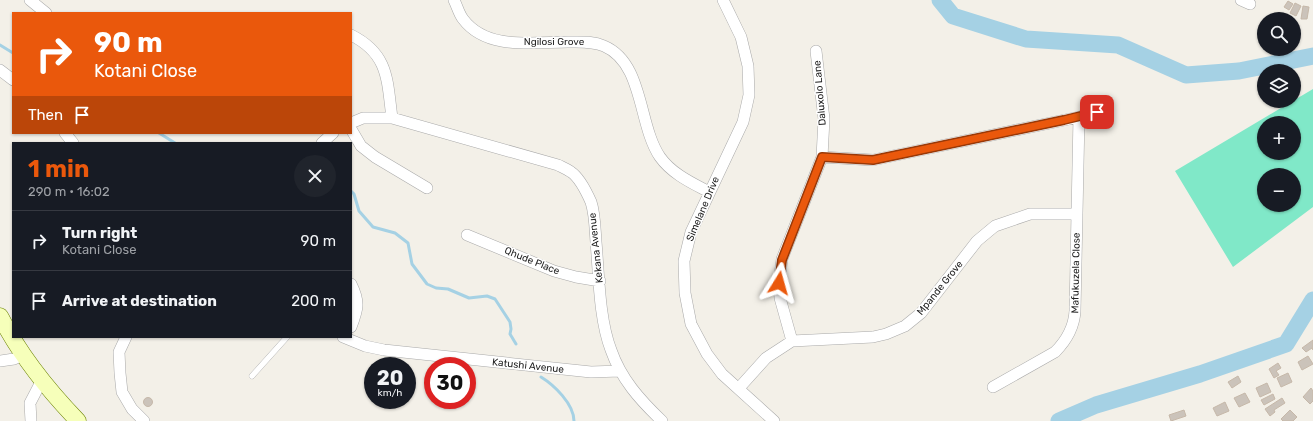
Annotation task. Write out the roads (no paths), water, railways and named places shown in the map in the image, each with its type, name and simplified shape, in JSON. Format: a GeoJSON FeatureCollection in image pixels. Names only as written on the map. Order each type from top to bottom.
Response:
{"type":"FeatureCollection","features":[{"type":"Feature","properties":{"kind":"street"},"geometry":{"type":"LineString","coordinates":[[30,0],[45,12]]}},
{"type":"Feature","properties":{"kind":"street","name":"Ngilosi Grove"},"geometry":{"type":"LineString","coordinates":[[454,0],[463,19],[473,30],[486,38],[512,42],[589,42],[605,46],[620,57],[633,77],[649,138],[661,158],[678,175],[709,192]]}},
{"type":"Feature","properties":{"kind":"street","name":"Simelane Drive"},"geometry":{"type":"LineString","coordinates":[[723,0],[741,37],[748,66],[749,95],[743,122],[691,232],[684,261],[685,293],[692,324],[706,354],[722,374],[774,421]]}},
{"type":"Feature","properties":{"kind":"street"},"geometry":{"type":"LineString","coordinates":[[352,35],[362,40],[376,52],[386,73],[392,118]]}},
{"type":"Feature","properties":{"kind":"street","name":"Daluxolo Lane"},"geometry":{"type":"LineString","coordinates":[[792,341],[780,298],[779,283],[782,260],[822,157],[824,119],[816,51]]}},
{"type":"Feature","properties":{"kind":"street"},"geometry":{"type":"LineString","coordinates":[[0,70],[12,79]]}},
{"type":"Feature","properties":{"kind":"street"},"geometry":{"type":"LineString","coordinates":[[822,157],[873,160],[1097,112]]}},
{"type":"Feature","properties":{"kind":"street","name":"Mafukuzela Close"},"geometry":{"type":"LineString","coordinates":[[994,387],[1055,352],[1062,345],[1072,327],[1075,311],[1079,117]]}},
{"type":"Feature","properties":{"kind":"street","name":"Kekana Avenue"},"geometry":{"type":"LineString","coordinates":[[352,123],[363,118],[392,118],[558,165],[572,172],[581,184],[591,203],[595,223],[604,326],[610,349],[620,371],[642,402],[662,421]]}},
{"type":"Feature","properties":{"kind":"street"},"geometry":{"type":"LineString","coordinates":[[352,131],[362,146],[375,158],[428,188]]}},
{"type":"Feature","properties":{"kind":"street"},"geometry":{"type":"LineString","coordinates":[[66,134],[72,142]]}},
{"type":"Feature","properties":{"kind":"street"},"geometry":{"type":"LineString","coordinates":[[323,142],[332,134]]}},
{"type":"Feature","properties":{"kind":"street","name":"Mpande Grove"},"geometry":{"type":"LineString","coordinates":[[792,341],[873,337],[886,334],[905,326],[921,313],[977,241],[995,226],[1030,214],[1077,214]]}},
{"type":"Feature","properties":{"kind":"street","name":"Qhude Place"},"geometry":{"type":"LineString","coordinates":[[467,234],[554,271],[576,278],[600,281]]}},
{"type":"Feature","properties":{"kind":"street"},"geometry":{"type":"LineString","coordinates":[[352,286],[357,296],[357,311],[352,324]]}},
{"type":"Feature","properties":{"kind":"street"},"geometry":{"type":"LineString","coordinates":[[0,316],[12,336]]}},
{"type":"Feature","properties":{"kind":"street"},"geometry":{"type":"LineString","coordinates":[[13,338],[23,355],[59,402],[78,421]]}},
{"type":"Feature","properties":{"kind":"street"},"geometry":{"type":"LineString","coordinates":[[126,338],[119,352],[122,392],[132,409],[144,421]]}},
{"type":"Feature","properties":{"kind":"street","name":"Katushi Avenue"},"geometry":{"type":"LineString","coordinates":[[345,338],[365,346],[384,350],[591,372],[620,371]]}},
{"type":"Feature","properties":{"kind":"street"},"geometry":{"type":"LineString","coordinates":[[739,388],[766,358],[792,341]]}},
{"type":"Feature","properties":{"kind":"street"},"geometry":{"type":"LineString","coordinates":[[0,361],[14,359],[23,355]]}},
{"type":"Feature","properties":{"kind":"street"},"geometry":{"type":"LineString","coordinates":[[31,421],[30,403],[42,380]]}},
{"type":"Feature","properties":{"kind":"lane"},"geometry":{"type":"LineString","coordinates":[[252,376],[286,338]]}},
{"type":"Feature","properties":{"kind":"waterway"},"geometry":{"type":"LineString","coordinates":[[940,0],[953,16],[1026,39],[1118,45],[1186,75],[1239,71],[1313,56]]}},
{"type":"Feature","properties":{"kind":"waterway"},"geometry":{"type":"LineString","coordinates":[[0,45],[12,52]]}},
{"type":"Feature","properties":{"kind":"waterway"},"geometry":{"type":"LineString","coordinates":[[161,134],[173,142]]}},
{"type":"Feature","properties":{"kind":"waterway"},"geometry":{"type":"LineString","coordinates":[[352,192],[359,211],[373,227],[395,233],[408,243],[412,264],[427,284],[436,288],[448,289],[469,298],[487,296],[495,299],[510,322],[510,334],[516,344]]}},
{"type":"Feature","properties":{"kind":"waterway"},"geometry":{"type":"LineString","coordinates":[[1059,421],[1096,405],[1200,374],[1286,344],[1313,300]]}},
{"type":"Feature","properties":{"kind":"waterway"},"geometry":{"type":"LineString","coordinates":[[541,377],[552,385],[567,402],[571,408],[574,421]]}}]}
